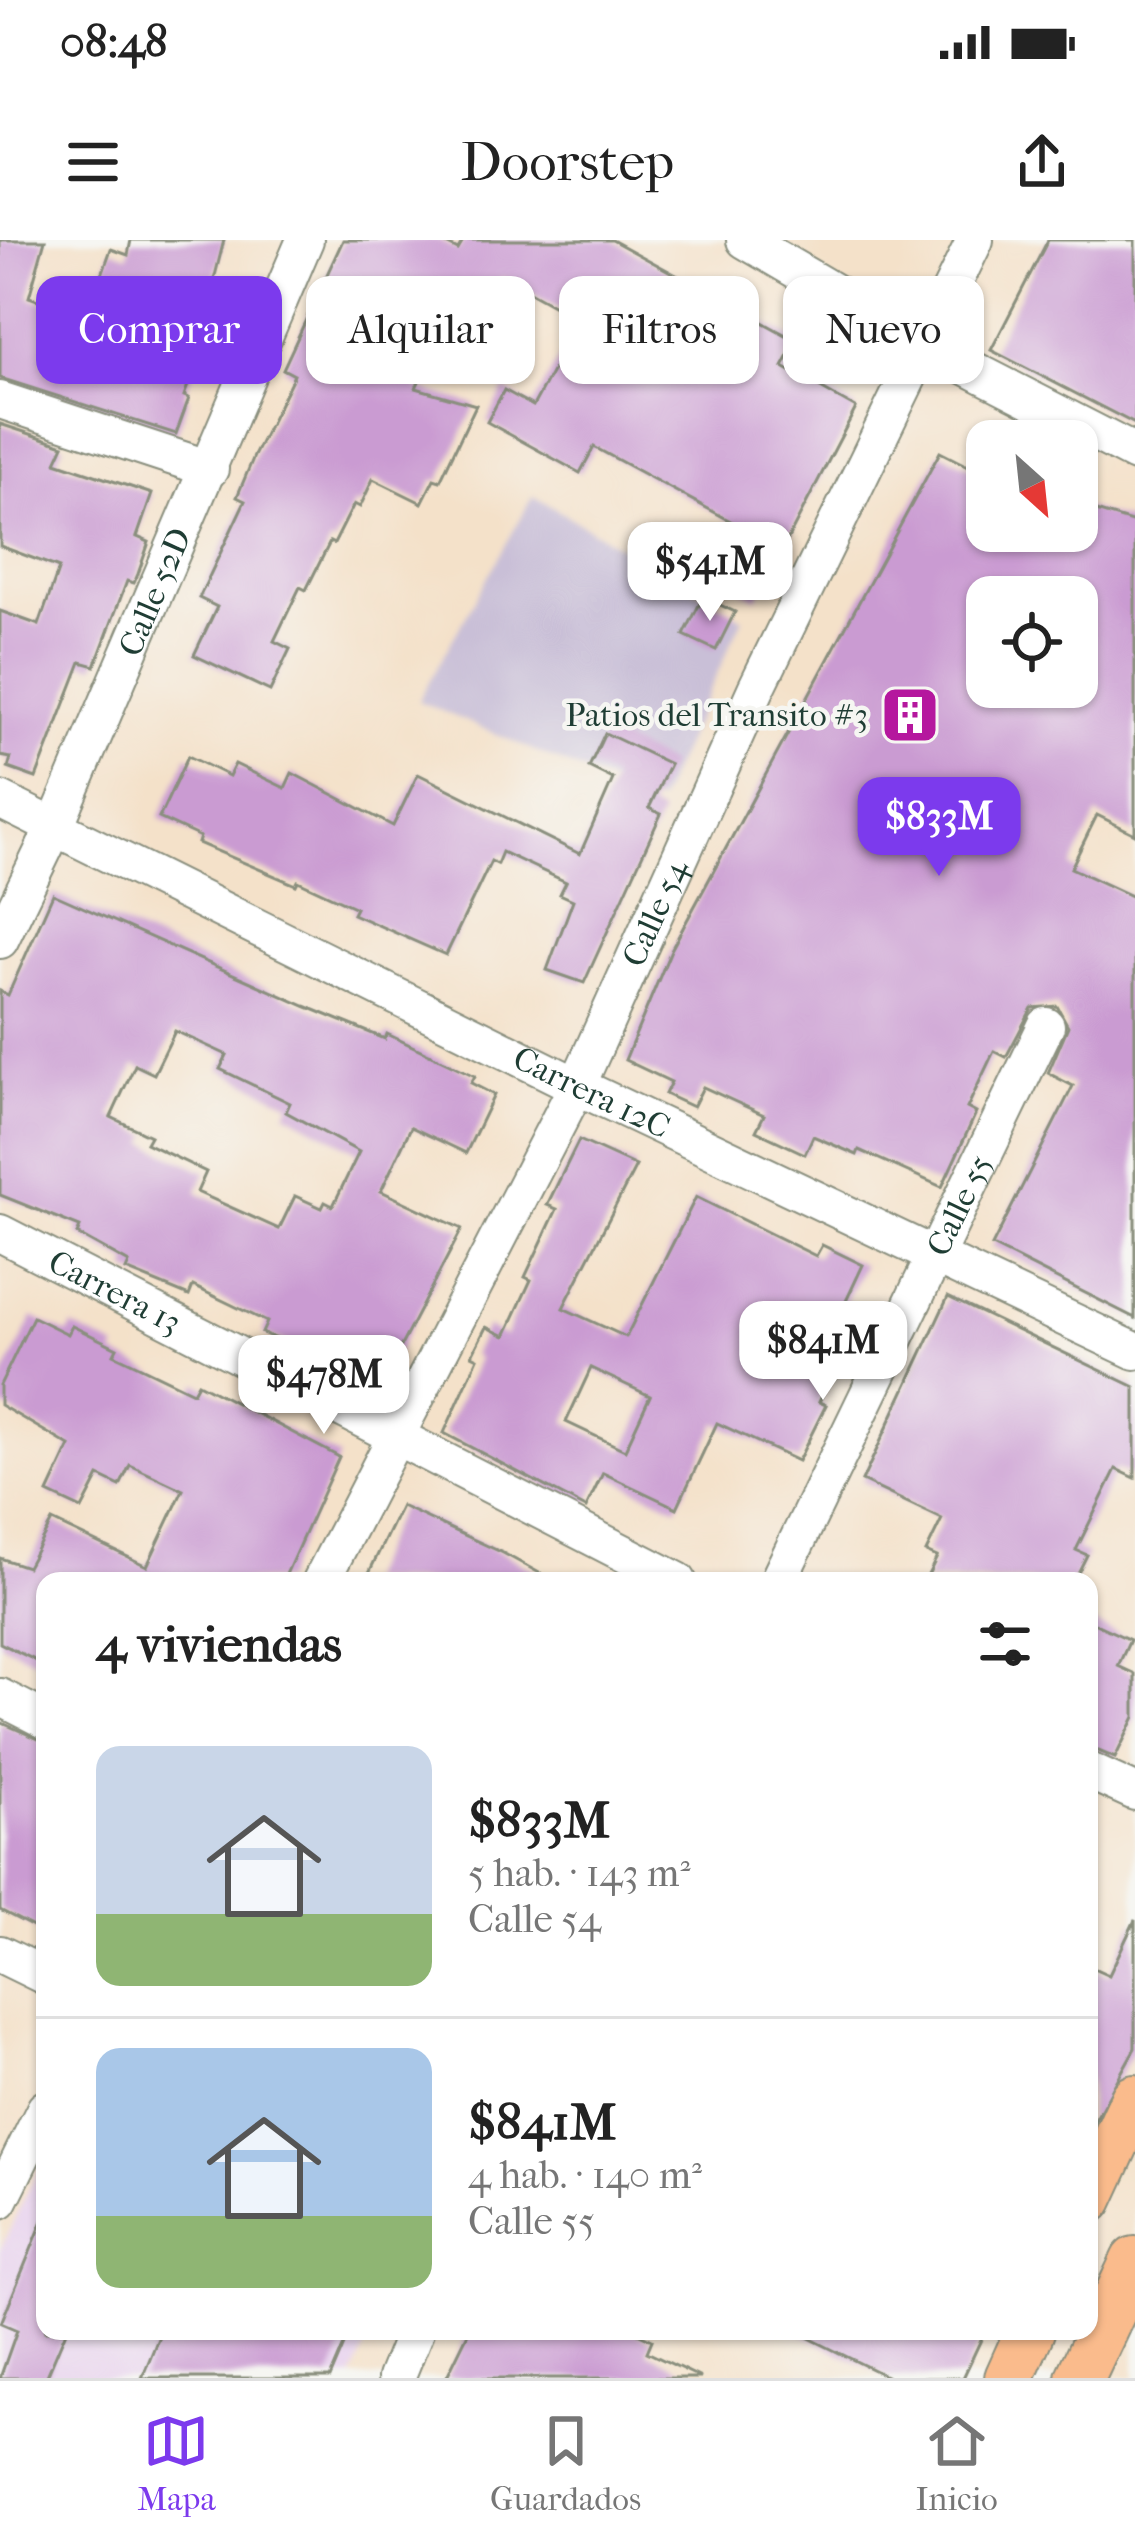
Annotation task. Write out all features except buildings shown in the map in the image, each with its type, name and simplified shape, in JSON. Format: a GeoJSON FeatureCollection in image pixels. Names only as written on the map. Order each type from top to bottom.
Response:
{"type":"FeatureCollection","features":[{"type":"Feature","properties":{"kind":"main road"},"geometry":{"type":"LineString","coordinates":[[1098,2179],[1135,2098]]}},
{"type":"Feature","properties":{"kind":"main road"},"geometry":{"type":"LineString","coordinates":[[1098,2340],[1135,2261]]}},
{"type":"Feature","properties":{"kind":"main road"},"geometry":{"type":"LineString","coordinates":[[1009,2378],[1026,2340]]}},
{"type":"Feature","properties":{"kind":"main road"},"geometry":{"type":"LineString","coordinates":[[1080,2378],[1098,2340]]}},
{"type":"Feature","properties":{"kind":"street","name":"Calle 52D"},"geometry":{"type":"LineString","coordinates":[[0,940],[56,824],[305,240]]}},
{"type":"Feature","properties":{"kind":"street"},"geometry":{"type":"LineString","coordinates":[[746,240],[807,276]]}},
{"type":"Feature","properties":{"kind":"street","name":"Calle 54"},"geometry":{"type":"LineString","coordinates":[[956,276],[975,240]]}},
{"type":"Feature","properties":{"kind":"street"},"geometry":{"type":"LineString","coordinates":[[984,375],[1135,453]]}},
{"type":"Feature","properties":{"kind":"street","name":"Calle 54"},"geometry":{"type":"LineString","coordinates":[[326,1572],[577,1086],[902,384]]}},
{"type":"Feature","properties":{"kind":"street"},"geometry":{"type":"LineString","coordinates":[[0,400],[210,470]]}},
{"type":"Feature","properties":{"kind":"street","name":"Carrera 12C"},"geometry":{"type":"LineString","coordinates":[[0,800],[577,1086],[1135,1351]]}},
{"type":"Feature","properties":{"kind":"street","name":"Calle 55"},"geometry":{"type":"LineString","coordinates":[[782,1572],[1046,1026]]}},
{"type":"Feature","properties":{"kind":"street","name":"Carrera 13"},"geometry":{"type":"LineString","coordinates":[[0,1233],[661,1572]]}},
{"type":"Feature","properties":{"kind":"street"},"geometry":{"type":"LineString","coordinates":[[0,1697],[36,1715]]}},
{"type":"Feature","properties":{"kind":"street"},"geometry":{"type":"LineString","coordinates":[[1098,1775],[1135,1792]]}},
{"type":"Feature","properties":{"kind":"street"},"geometry":{"type":"LineString","coordinates":[[0,1954],[36,1972]]}},
{"type":"Feature","properties":{"kind":"street"},"geometry":{"type":"LineString","coordinates":[[0,2200],[36,2127]]}},
{"type":"Feature","properties":{"kind":"street"},"geometry":{"type":"LineString","coordinates":[[396,2378],[411,2340]]}},
{"type":"Feature","properties":{"kind":"shaded area"},"geometry":{"type":"Polygon","coordinates":[[[533,496],[743,618],[657,803],[418,701],[533,496]]]}},
{"type":"Feature","properties":{"kind":"shaded area"},"geometry":{"type":"Polygon","coordinates":[[[36,2174],[36,2340],[368,2340],[352,2378],[0,2378],[0,2250],[36,2174]]]}},
{"type":"Feature","properties":{"kind":"place","name":"Patios del Transito #3"},"geometry":{"type":"Point","coordinates":[910,715]}}]}
